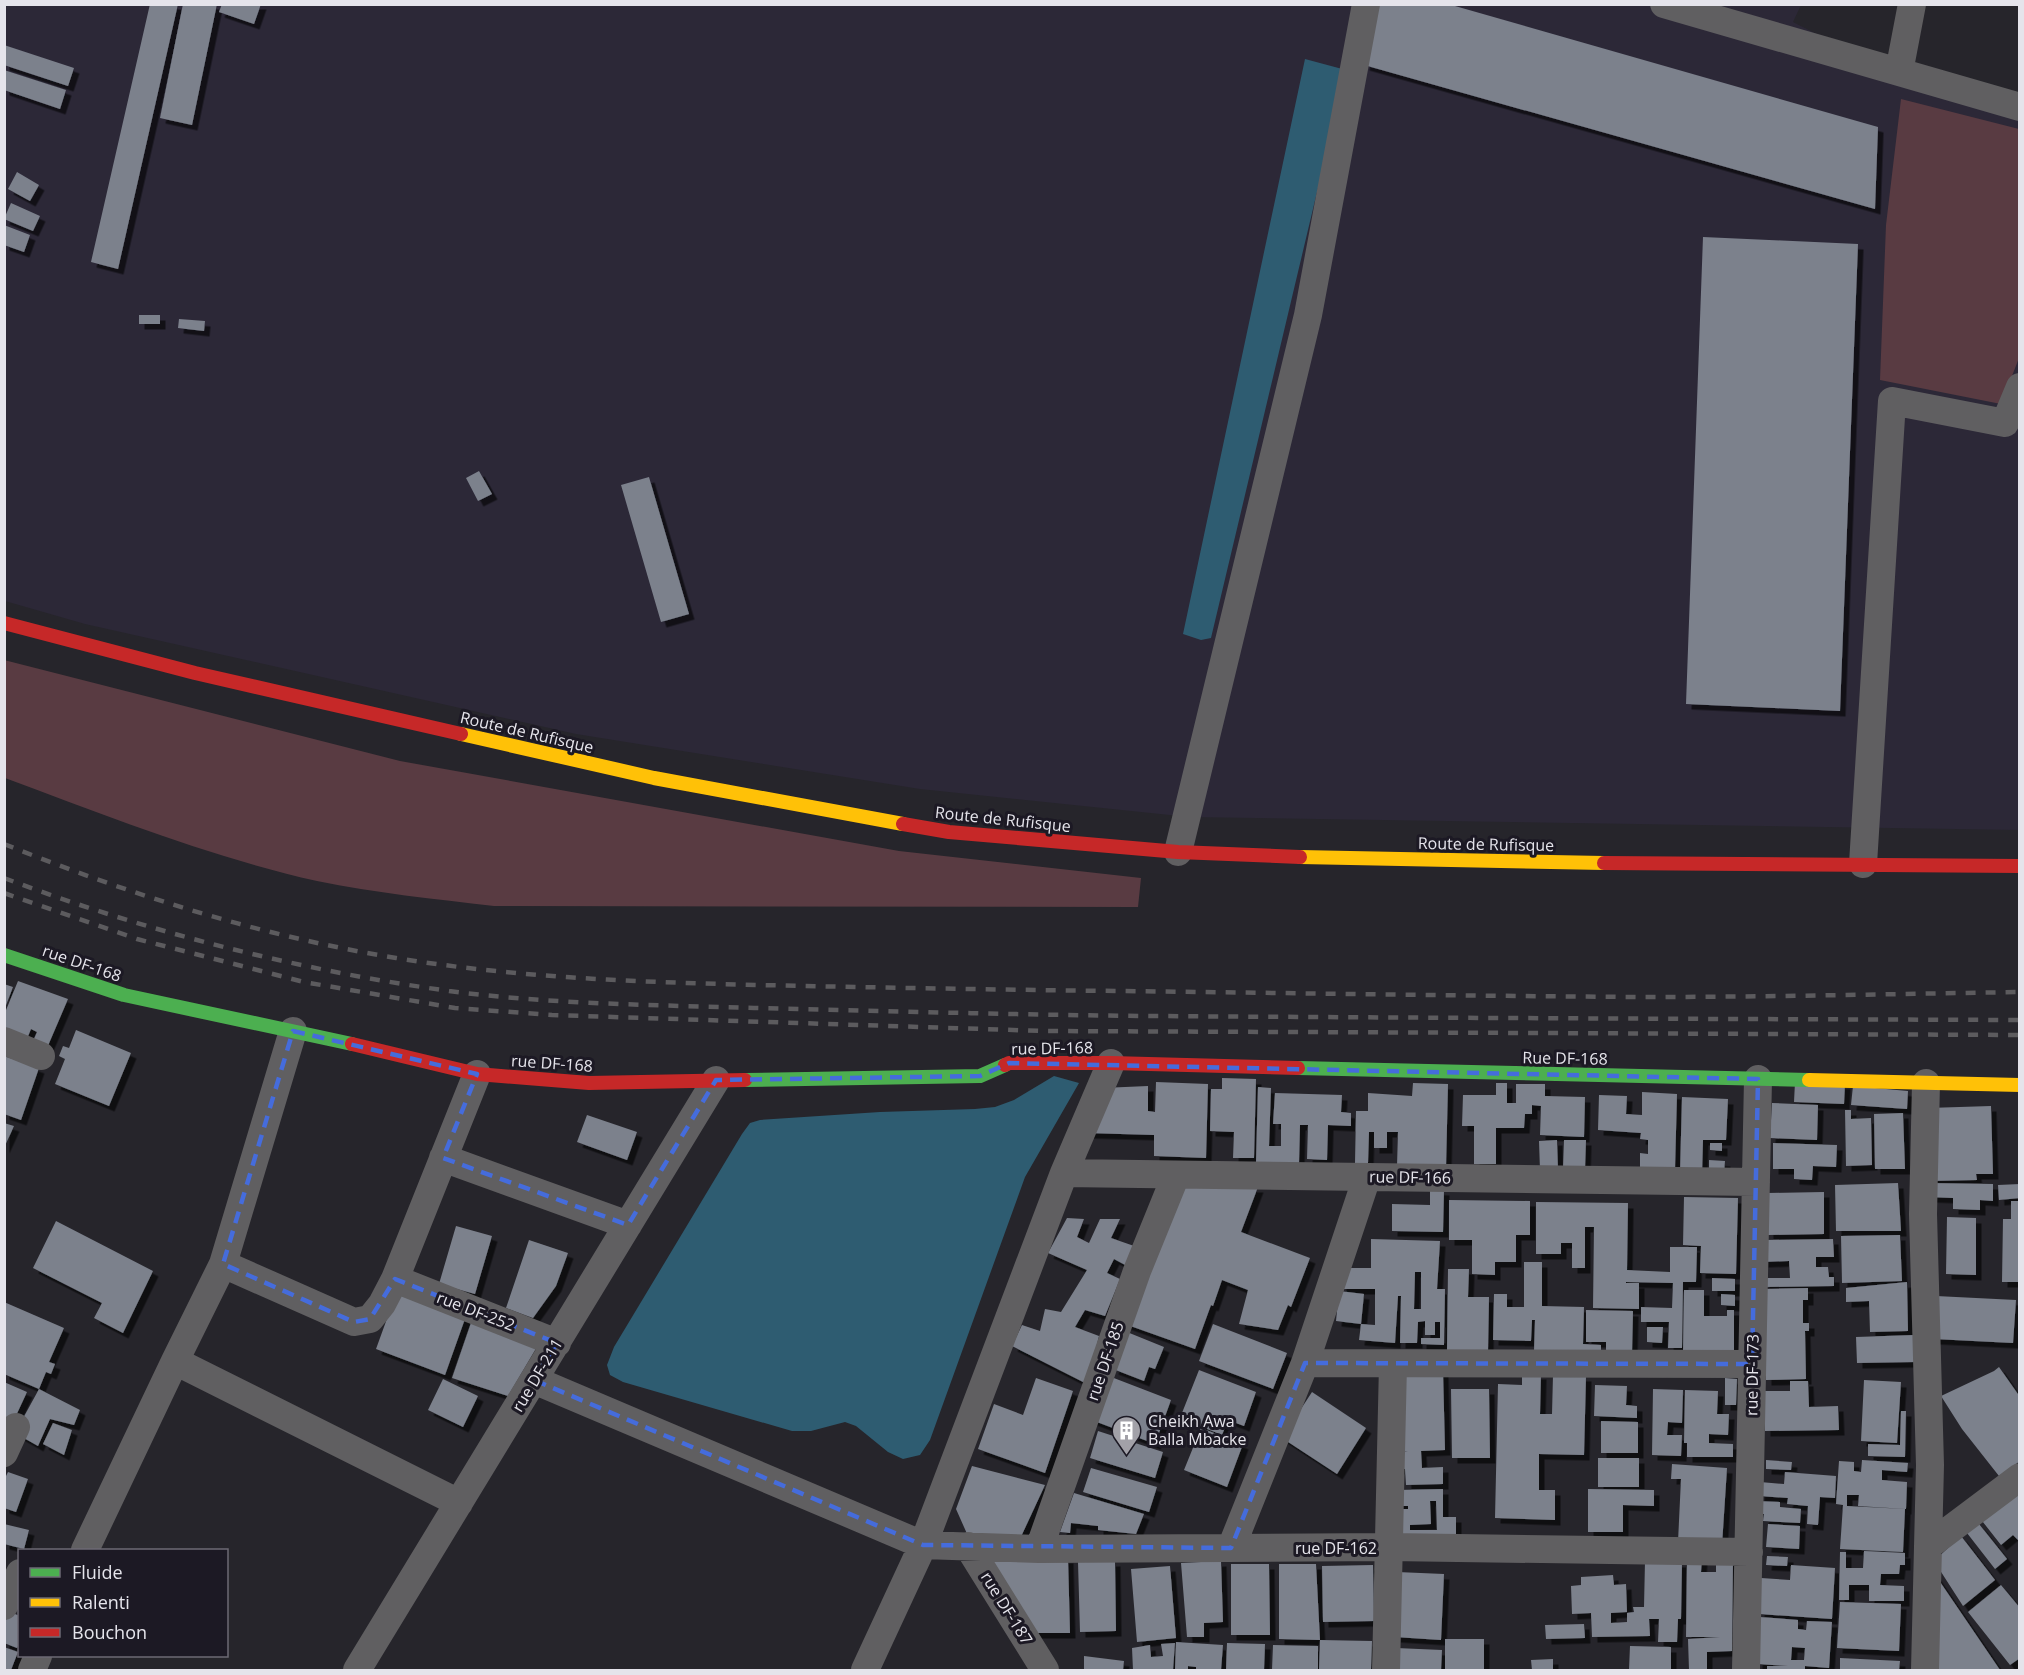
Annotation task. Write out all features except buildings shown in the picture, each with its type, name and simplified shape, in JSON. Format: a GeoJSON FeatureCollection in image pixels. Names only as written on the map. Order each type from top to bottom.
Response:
{"type":"FeatureCollection","features":[{"type":"Feature","properties":{"kind":"street"},"geometry":{"type":"LineString","coordinates":[[1178,852],[1308,315],[1366,4]]}},
{"type":"Feature","properties":{"kind":"street"},"geometry":{"type":"LineString","coordinates":[[1664,4],[2019,107]]}},
{"type":"Feature","properties":{"kind":"street"},"geometry":{"type":"LineString","coordinates":[[1899,72],[1912,4]]}},
{"type":"Feature","properties":{"kind":"street"},"geometry":{"type":"LineString","coordinates":[[1863,864],[1892,401],[2005,423],[2019,387]]}},
{"type":"Feature","properties":{"kind":"street","name":"Route de Rufisque"},"geometry":{"type":"LineString","coordinates":[[4,623],[195,674],[654,778],[950,832],[1178,852],[1533,862],[2019,866]]}},
{"type":"Feature","properties":{"kind":"street","name":"rue DF-168"},"geometry":{"type":"LineString","coordinates":[[4,955],[124,995],[477,1074],[589,1083],[980,1076],[1009,1063],[1110,1064]]}},
{"type":"Feature","properties":{"kind":"street"},"geometry":{"type":"LineString","coordinates":[[86,1549],[223,1264],[293,1031]]}},
{"type":"Feature","properties":{"kind":"street"},"geometry":{"type":"LineString","coordinates":[[4,1041],[41,1056]]}},
{"type":"Feature","properties":{"kind":"street"},"geometry":{"type":"LineString","coordinates":[[865,1671],[923,1545],[1064,1173],[1110,1064]]}},
{"type":"Feature","properties":{"kind":"street","name":"Rue DF-168"},"geometry":{"type":"LineString","coordinates":[[1110,1064],[2019,1085]]}},
{"type":"Feature","properties":{"kind":"street"},"geometry":{"type":"LineString","coordinates":[[223,1264],[354,1322],[370,1319],[382,1305],[395,1280],[477,1074]]}},
{"type":"Feature","properties":{"kind":"street","name":"rue DF-173"},"geometry":{"type":"LineString","coordinates":[[1746,1671],[1758,1079]]}},
{"type":"Feature","properties":{"kind":"street","name":"rue DF-211"},"geometry":{"type":"LineString","coordinates":[[357,1671],[716,1080]]}},
{"type":"Feature","properties":{"kind":"street"},"geometry":{"type":"LineString","coordinates":[[1925,1671],[1929,1386],[1923,1214],[1926,1083]]}},
{"type":"Feature","properties":{"kind":"street"},"geometry":{"type":"LineString","coordinates":[[443,1158],[628,1225]]}},
{"type":"Feature","properties":{"kind":"street","name":"rue DF-166"},"geometry":{"type":"LineString","coordinates":[[1064,1173],[1756,1182]]}},
{"type":"Feature","properties":{"kind":"street","name":"rue DF-185"},"geometry":{"type":"LineString","coordinates":[[1039,1549],[1137,1271],[1176,1175]]}},
{"type":"Feature","properties":{"kind":"street"},"geometry":{"type":"LineString","coordinates":[[1231,1548],[1305,1363],[1367,1177]]}},
{"type":"Feature","properties":{"kind":"street","name":"rue DF-252"},"geometry":{"type":"LineString","coordinates":[[395,1280],[557,1343]]}},
{"type":"Feature","properties":{"kind":"street"},"geometry":{"type":"LineString","coordinates":[[175,1361],[459,1503]]}},
{"type":"Feature","properties":{"kind":"street"},"geometry":{"type":"LineString","coordinates":[[1305,1363],[1752,1364]]}},
{"type":"Feature","properties":{"kind":"street"},"geometry":{"type":"LineString","coordinates":[[1386,1671],[1393,1364]]}},
{"type":"Feature","properties":{"kind":"street"},"geometry":{"type":"LineString","coordinates":[[534,1380],[923,1545]]}},
{"type":"Feature","properties":{"kind":"street"},"geometry":{"type":"LineString","coordinates":[[4,1453],[16,1427]]}},
{"type":"Feature","properties":{"kind":"street"},"geometry":{"type":"LineString","coordinates":[[1928,1546],[2019,1477]]}},
{"type":"Feature","properties":{"kind":"street","name":"rue DF-162"},"geometry":{"type":"LineString","coordinates":[[923,1545],[1039,1549],[1389,1547],[1749,1552]]}},
{"type":"Feature","properties":{"kind":"street","name":"rue DF-187"},"geometry":{"type":"LineString","coordinates":[[968,1546],[1046,1671]]}},
{"type":"Feature","properties":{"kind":"street"},"geometry":{"type":"LineString","coordinates":[[4,1606],[18,1577]]}},
{"type":"Feature","properties":{"kind":"street"},"geometry":{"type":"LineString","coordinates":[[32,1671],[38,1657]]}},
{"type":"Feature","properties":{"kind":"highlighted area"},"geometry":{"type":"Polygon","coordinates":[[[293,1031],[477,1074],[443,1158],[628,1225],[716,1080],[980,1076],[1009,1063],[1758,1079],[1752,1364],[1305,1363],[1231,1548],[923,1545],[534,1380],[557,1343],[395,1279],[370,1319],[354,1322],[223,1264],[293,1031]]]}},
{"type":"Feature","properties":{"kind":"shaded area"},"geometry":{"type":"Polygon","coordinates":[[[4,5],[1801,5],[1793,22],[1891,72],[2019,107],[2019,830],[1189,817],[920,789],[576,734],[85,624],[5,601],[4,5]]]}},
{"type":"Feature","properties":{"kind":"shaded area"},"geometry":{"type":"Polygon","coordinates":[[[1901,99],[2019,129],[2019,358],[2001,404],[1880,380],[1886,225],[1901,99]]]}},
{"type":"Feature","properties":{"kind":"shaded area"},"geometry":{"type":"Polygon","coordinates":[[[4,660],[400,761],[899,851],[1141,878],[1138,907],[494,906],[317,881],[198,848],[5,778],[4,660]]]}},
{"type":"Feature","properties":{"kind":"water"},"geometry":{"type":"Polygon","coordinates":[[[1305,59],[1346,70],[1211,638],[1201,640],[1183,634],[1305,59]]]}},
{"type":"Feature","properties":{"kind":"water"},"geometry":{"type":"Polygon","coordinates":[[[1054,1076],[1079,1083],[1025,1177],[930,1440],[920,1455],[903,1459],[888,1452],[856,1426],[845,1422],[811,1431],[792,1431],[623,1382],[610,1375],[607,1365],[614,1347],[750,1123],[760,1120],[880,1112],[995,1107],[1014,1100],[1054,1076]]]}},
{"type":"Feature","properties":{"kind":"railway"},"geometry":{"type":"LineString","coordinates":[[4,844],[148,897],[246,926],[396,958],[549,976],[651,982],[804,986],[1511,996],[1688,997],[2020,992]]}},
{"type":"Feature","properties":{"kind":"railway"},"geometry":{"type":"LineString","coordinates":[[4,878],[113,915],[224,947],[392,982],[524,999],[678,1006],[953,1013],[2020,1020]]}},
{"type":"Feature","properties":{"kind":"railway"},"geometry":{"type":"LineString","coordinates":[[4,893],[137,939],[304,982],[455,1008],[552,1015],[1044,1031],[2020,1035]]}},
{"type":"Feature","properties":{"kind":"traffic: fast"},"geometry":{"type":"LineString","coordinates":[[4,955],[124,995],[352,1044]]}},
{"type":"Feature","properties":{"kind":"traffic: fast"},"geometry":{"type":"LineString","coordinates":[[745,1080],[980,1076],[1005,1065]]}},
{"type":"Feature","properties":{"kind":"traffic: fast"},"geometry":{"type":"LineString","coordinates":[[1298,1068],[1809,1080]]}},
{"type":"Feature","properties":{"kind":"traffic: slow"},"geometry":{"type":"LineString","coordinates":[[461,734],[654,778],[903,824]]}},
{"type":"Feature","properties":{"kind":"traffic: slow"},"geometry":{"type":"LineString","coordinates":[[1300,857],[1604,863]]}},
{"type":"Feature","properties":{"kind":"traffic: slow"},"geometry":{"type":"LineString","coordinates":[[1809,1080],[2020,1085]]}},
{"type":"Feature","properties":{"kind":"traffic: jam"},"geometry":{"type":"LineString","coordinates":[[4,623],[195,673],[461,734]]}},
{"type":"Feature","properties":{"kind":"traffic: jam"},"geometry":{"type":"LineString","coordinates":[[903,824],[949,832],[1178,852],[1300,857]]}},
{"type":"Feature","properties":{"kind":"traffic: jam"},"geometry":{"type":"LineString","coordinates":[[1604,863],[2020,866]]}},
{"type":"Feature","properties":{"kind":"traffic: jam"},"geometry":{"type":"LineString","coordinates":[[352,1044],[477,1074],[589,1083],[745,1080]]}},
{"type":"Feature","properties":{"kind":"traffic: jam"},"geometry":{"type":"LineString","coordinates":[[1005,1065],[1009,1063],[1111,1063],[1298,1068]]}},
{"type":"Feature","properties":{"kind":"place","name":"Cheikh Awa Balla Mbacke"},"geometry":{"type":"Point","coordinates":[1127,1456]}}]}
